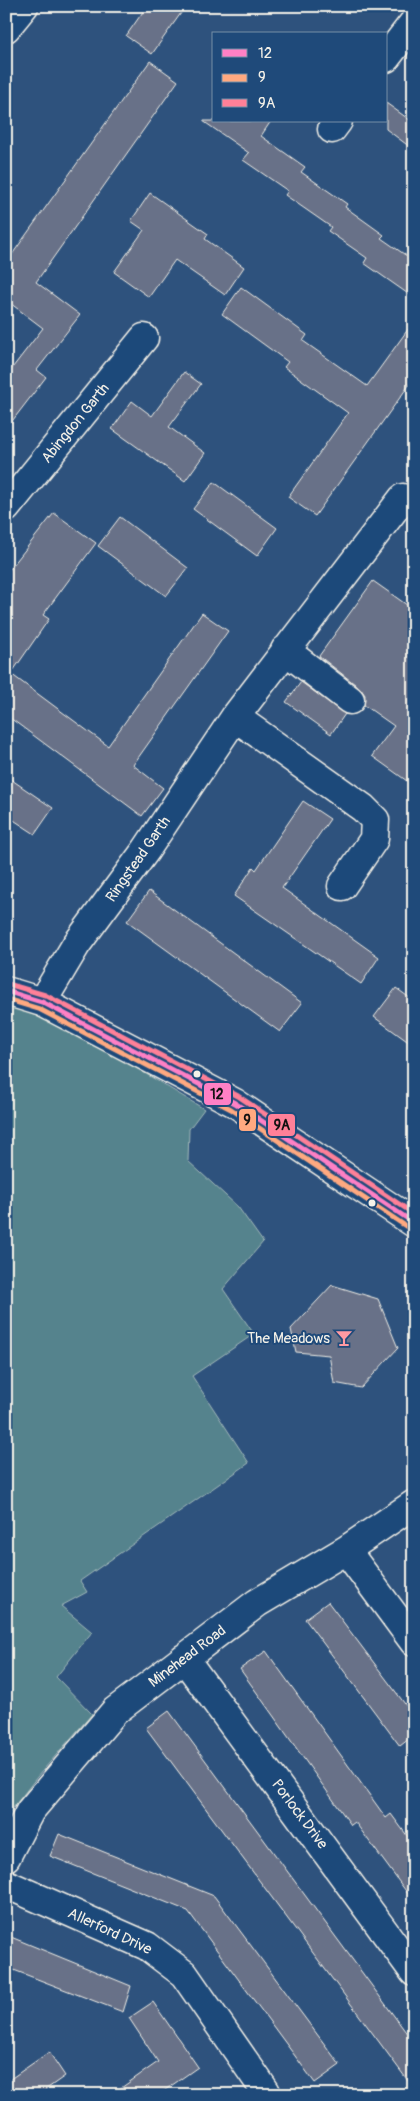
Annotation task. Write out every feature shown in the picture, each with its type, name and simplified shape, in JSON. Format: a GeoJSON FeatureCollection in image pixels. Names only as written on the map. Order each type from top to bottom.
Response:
{"type":"FeatureCollection","features":[{"type":"Feature","properties":{"kind":"street"},"geometry":{"type":"LineString","coordinates":[[6,28],[24,6]]}},
{"type":"Feature","properties":{"kind":"street"},"geometry":{"type":"LineString","coordinates":[[388,55],[414,22]]}},
{"type":"Feature","properties":{"kind":"street","name":"Abingdon Garth"},"geometry":{"type":"LineString","coordinates":[[6,508],[144,338]]}},
{"type":"Feature","properties":{"kind":"street","name":"Ringstead Garth"},"geometry":{"type":"LineString","coordinates":[[42,1002],[76,945],[146,850],[235,717],[403,498]]}},
{"type":"Feature","properties":{"kind":"street"},"geometry":{"type":"LineString","coordinates":[[285,650],[350,700]]}},
{"type":"Feature","properties":{"kind":"street"},"geometry":{"type":"LineString","coordinates":[[235,717],[363,808],[375,820],[374,839],[342,886]]}},
{"type":"Feature","properties":{"kind":"street"},"geometry":{"type":"LineString","coordinates":[[6,991],[42,1002],[234,1103],[414,1223]]}},
{"type":"Feature","properties":{"kind":"street","name":"Minehead Road"},"geometry":{"type":"LineString","coordinates":[[6,1857],[30,1811],[115,1711],[257,1603],[346,1550],[414,1504]]}},
{"type":"Feature","properties":{"kind":"street"},"geometry":{"type":"LineString","coordinates":[[346,1550],[414,1642]]}},
{"type":"Feature","properties":{"kind":"street","name":"Porlock Drive"},"geometry":{"type":"LineString","coordinates":[[184,1658],[414,1972]]}},
{"type":"Feature","properties":{"kind":"street","name":"Allerford Drive"},"geometry":{"type":"LineString","coordinates":[[6,1884],[147,1946],[184,1974],[266,2092],[262,2095]]}},
{"type":"Feature","properties":{"kind":"green space"},"geometry":{"type":"Polygon","coordinates":[[[6,1006],[17,1008],[85,1037],[204,1109],[189,1129],[188,1161],[238,1207],[263,1242],[223,1289],[254,1334],[192,1376],[249,1463],[80,1581],[87,1592],[61,1606],[92,1632],[56,1677],[92,1714],[37,1777],[6,1817],[6,1006]]]}},
{"type":"Feature","properties":{"kind":"building"},"geometry":{"type":"Polygon","coordinates":[[[147,6],[186,6],[152,54],[126,36],[147,6]]]}},
{"type":"Feature","properties":{"kind":"building"},"geometry":{"type":"Polygon","coordinates":[[[150,61],[178,81],[36,282],[80,315],[37,370],[46,377],[6,429],[6,376],[43,328],[6,300],[6,263],[150,61]]]}},
{"type":"Feature","properties":{"kind":"building"},"geometry":{"type":"Polygon","coordinates":[[[388,104],[414,123],[414,150],[386,129],[388,104]]]}},
{"type":"Feature","properties":{"kind":"building"},"geometry":{"type":"Polygon","coordinates":[[[203,121],[270,122],[261,136],[305,167],[301,172],[347,204],[345,207],[384,235],[381,238],[414,261],[414,298],[364,263],[367,258],[328,231],[331,227],[285,195],[288,191],[243,160],[249,153],[203,121]]]}},
{"type":"Feature","properties":{"kind":"building"},"geometry":{"type":"Polygon","coordinates":[[[150,193],[208,234],[205,239],[244,267],[225,295],[175,260],[149,297],[114,272],[144,230],[131,221],[150,193]]]}},
{"type":"Feature","properties":{"kind":"building"},"geometry":{"type":"Polygon","coordinates":[[[241,287],[307,335],[303,341],[367,386],[414,321],[414,378],[315,516],[288,497],[348,413],[284,367],[288,362],[222,314],[241,287]]]}},
{"type":"Feature","properties":{"kind":"building"},"geometry":{"type":"Polygon","coordinates":[[[184,372],[201,384],[169,427],[205,453],[185,481],[112,429],[132,401],[152,416],[184,372]]]}},
{"type":"Feature","properties":{"kind":"building"},"geometry":{"type":"Polygon","coordinates":[[[214,482],[277,528],[257,556],[193,509],[214,482]]]}},
{"type":"Feature","properties":{"kind":"building"},"geometry":{"type":"Polygon","coordinates":[[[54,513],[96,543],[43,615],[49,619],[11,674],[108,746],[202,613],[228,631],[133,765],[163,788],[142,816],[6,715],[6,574],[54,513]]]}},
{"type":"Feature","properties":{"kind":"building"},"geometry":{"type":"Polygon","coordinates":[[[120,517],[188,568],[166,596],[98,546],[120,517]]]}},
{"type":"Feature","properties":{"kind":"building"},"geometry":{"type":"Polygon","coordinates":[[[373,581],[414,610],[414,786],[372,756],[394,726],[364,705],[365,695],[360,688],[319,656],[373,581]]]}},
{"type":"Feature","properties":{"kind":"building"},"geometry":{"type":"Polygon","coordinates":[[[301,682],[345,714],[331,734],[286,702],[301,682]]]}},
{"type":"Feature","properties":{"kind":"building"},"geometry":{"type":"Polygon","coordinates":[[[6,776],[53,808],[35,834],[6,815],[6,776]]]}},
{"type":"Feature","properties":{"kind":"building"},"geometry":{"type":"Polygon","coordinates":[[[303,801],[330,819],[282,888],[379,957],[361,984],[234,896],[253,867],[256,870],[303,801]]]}},
{"type":"Feature","properties":{"kind":"building"},"geometry":{"type":"Polygon","coordinates":[[[149,891],[302,1003],[280,1032],[127,921],[149,891]]]}},
{"type":"Feature","properties":{"kind":"building"},"geometry":{"type":"Polygon","coordinates":[[[396,988],[414,1001],[414,1046],[374,1017],[396,988]]]}},
{"type":"Feature","properties":{"kind":"building","name":"The Meadows"},"geometry":{"type":"Polygon","coordinates":[[[332,1285],[378,1299],[398,1348],[361,1388],[334,1383],[329,1355],[296,1352],[291,1329],[332,1285]]]}},
{"type":"Feature","properties":{"kind":"building"},"geometry":{"type":"Polygon","coordinates":[[[328,1602],[414,1716],[414,1735],[400,1746],[305,1619],[328,1602]]]}},
{"type":"Feature","properties":{"kind":"building"},"geometry":{"type":"Polygon","coordinates":[[[266,1651],[386,1818],[391,1814],[414,1845],[414,1902],[355,1822],[351,1825],[240,1669],[266,1651]]]}},
{"type":"Feature","properties":{"kind":"building"},"geometry":{"type":"Polygon","coordinates":[[[169,1711],[414,2043],[414,2089],[146,1728],[169,1711]]]}},
{"type":"Feature","properties":{"kind":"building"},"geometry":{"type":"Polygon","coordinates":[[[59,1834],[214,1896],[340,2065],[315,2083],[188,1911],[50,1856],[59,1834]]]}},
{"type":"Feature","properties":{"kind":"building"},"geometry":{"type":"Polygon","coordinates":[[[6,1935],[131,1986],[123,2012],[6,1967],[6,1935]]]}},
{"type":"Feature","properties":{"kind":"building"},"geometry":{"type":"Polygon","coordinates":[[[153,2002],[198,2067],[158,2095],[111,2095],[158,2062],[129,2018],[153,2002]]]}},
{"type":"Feature","properties":{"kind":"building"},"geometry":{"type":"Polygon","coordinates":[[[49,2052],[65,2076],[38,2095],[6,2095],[6,2082],[49,2052]]]}},
{"type":"Feature","properties":{"kind":"transit line","name":"9A"},"geometry":{"type":"LineString","coordinates":[[8,984],[45,995],[238,1096],[414,1214]]}},
{"type":"Feature","properties":{"kind":"transit line","name":"12"},"geometry":{"type":"LineString","coordinates":[[6,991],[42,1002],[235,1103],[414,1223]]}},
{"type":"Feature","properties":{"kind":"transit line","name":"9"},"geometry":{"type":"LineString","coordinates":[[6,999],[39,1009],[231,1109],[410,1229]]}},
{"type":"Feature","properties":{"kind":"place","name":"The Meadows"},"geometry":{"type":"Point","coordinates":[344,1338]}}]}
